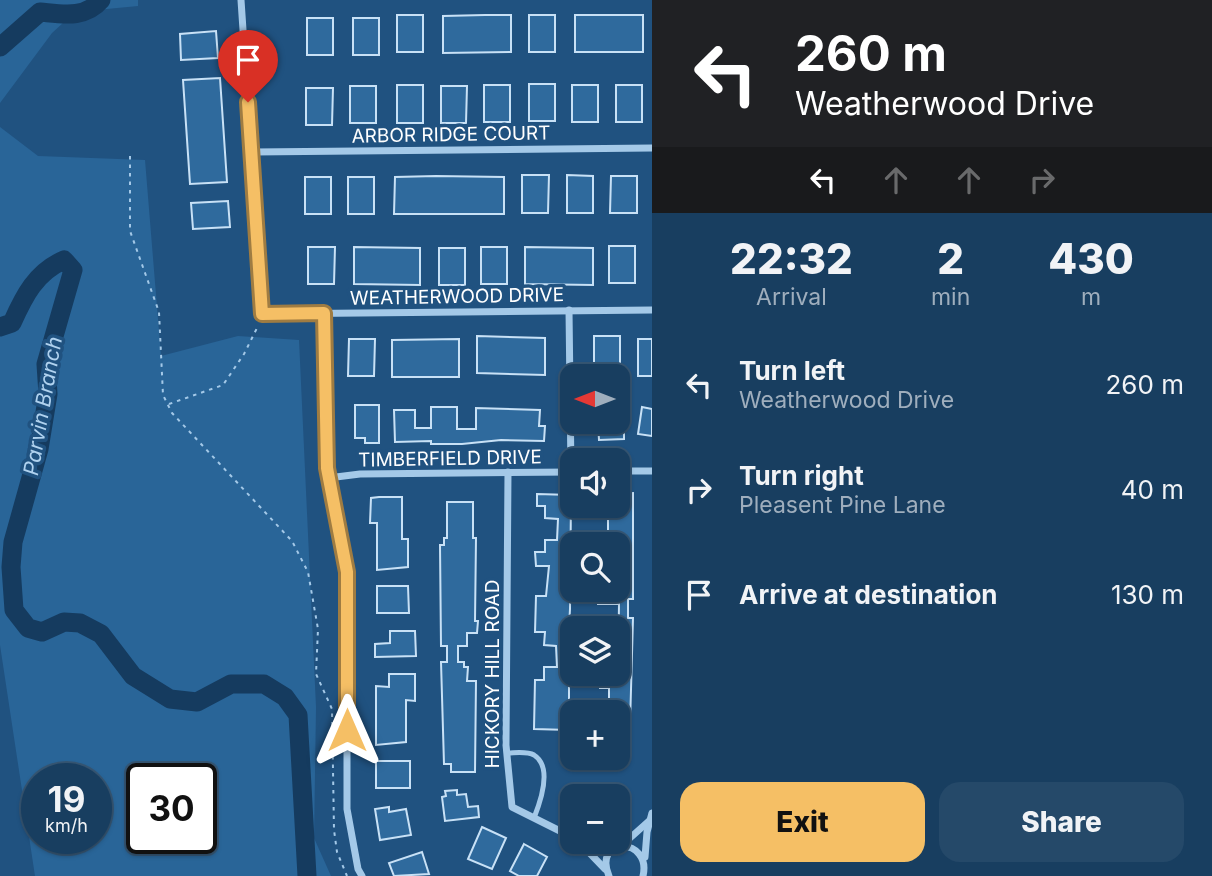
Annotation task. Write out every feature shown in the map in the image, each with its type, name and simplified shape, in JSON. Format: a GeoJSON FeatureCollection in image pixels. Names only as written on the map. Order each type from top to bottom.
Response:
{"type":"FeatureCollection","features":[{"type":"Feature","properties":{"kind":"street"},"geometry":{"type":"LineString","coordinates":[[241,0],[251,152]]}},
{"type":"Feature","properties":{"kind":"street","name":"ARBOR RIDGE COURT"},"geometry":{"type":"LineString","coordinates":[[251,152],[652,148]]}},
{"type":"Feature","properties":{"kind":"street","name":"WEATHERWOOD DRIVE"},"geometry":{"type":"LineString","coordinates":[[251,152],[262,314],[652,310]]}},
{"type":"Feature","properties":{"kind":"street"},"geometry":{"type":"LineString","coordinates":[[569,310],[572,448]]}},
{"type":"Feature","properties":{"kind":"street"},"geometry":{"type":"LineString","coordinates":[[324,313],[328,478],[347,572],[346,810],[358,869],[362,876]]}},
{"type":"Feature","properties":{"kind":"street"},"geometry":{"type":"LineString","coordinates":[[630,471],[652,471]]}},
{"type":"Feature","properties":{"kind":"street","name":"HICKORY HILL ROAD"},"geometry":{"type":"LineString","coordinates":[[508,472],[507,753],[512,807],[560,831]]}},
{"type":"Feature","properties":{"kind":"street","name":"TIMBERFIELD DRIVE"},"geometry":{"type":"LineString","coordinates":[[328,478],[360,474],[560,472]]}},
{"type":"Feature","properties":{"kind":"street"},"geometry":{"type":"LineString","coordinates":[[630,837],[651,817]]}},
{"type":"Feature","properties":{"kind":"street"},"geometry":{"type":"LineString","coordinates":[[643,876],[651,817]]}},
{"type":"Feature","properties":{"kind":"street"},"geometry":{"type":"LineString","coordinates":[[630,848],[636,848],[645,859]]}},
{"type":"Feature","properties":{"kind":"street"},"geometry":{"type":"LineString","coordinates":[[590,854],[608,874]]}},
{"type":"Feature","properties":{"kind":"street"},"geometry":{"type":"LineString","coordinates":[[608,874],[608,857],[612,854]]}},
{"type":"Feature","properties":{"kind":"lane"},"geometry":{"type":"LineString","coordinates":[[507,753],[536,756],[542,765],[543,791],[534,818]]}},
{"type":"Feature","properties":{"kind":"path"},"geometry":{"type":"LineString","coordinates":[[130,156],[130,230],[159,312],[163,395],[173,414],[292,541],[308,572],[317,629],[316,674],[332,709],[334,830],[337,852],[347,876]]}},
{"type":"Feature","properties":{"kind":"path"},"geometry":{"type":"LineString","coordinates":[[168,405],[223,385],[244,354],[258,326]]}},
{"type":"Feature","properties":{"kind":"shaded area"},"geometry":{"type":"Polygon","coordinates":[[[0,0],[138,0],[138,6],[75,12],[52,33],[0,103],[0,0]]]}},
{"type":"Feature","properties":{"kind":"shaded area"},"geometry":{"type":"Polygon","coordinates":[[[0,127],[38,156],[145,160],[161,356],[238,336],[299,340],[316,707],[314,838],[331,876],[35,876],[32,854],[112,854],[112,763],[21,763],[21,784],[0,645],[0,127]]]}},
{"type":"Feature","properties":{"kind":"building"},"geometry":{"type":"Polygon","coordinates":[[[397,15],[423,15],[423,52],[397,52],[397,15]]]}},
{"type":"Feature","properties":{"kind":"building"},"geometry":{"type":"Polygon","coordinates":[[[511,15],[511,52],[443,53],[443,16],[511,15]]]}},
{"type":"Feature","properties":{"kind":"building"},"geometry":{"type":"Polygon","coordinates":[[[529,15],[555,15],[555,52],[529,52],[529,15]]]}},
{"type":"Feature","properties":{"kind":"building"},"geometry":{"type":"Polygon","coordinates":[[[575,15],[643,15],[643,52],[575,52],[575,15]]]}},
{"type":"Feature","properties":{"kind":"building"},"geometry":{"type":"Polygon","coordinates":[[[307,18],[333,18],[333,55],[307,55],[307,18]]]}},
{"type":"Feature","properties":{"kind":"building"},"geometry":{"type":"Polygon","coordinates":[[[353,18],[379,18],[379,55],[353,55],[353,18]]]}},
{"type":"Feature","properties":{"kind":"building"},"geometry":{"type":"Polygon","coordinates":[[[216,31],[218,58],[181,60],[180,34],[216,31]]]}},
{"type":"Feature","properties":{"kind":"building"},"geometry":{"type":"Polygon","coordinates":[[[220,78],[227,182],[190,184],[183,80],[220,78]]]}},
{"type":"Feature","properties":{"kind":"building"},"geometry":{"type":"Polygon","coordinates":[[[529,84],[555,84],[555,121],[529,121],[529,84]]]}},
{"type":"Feature","properties":{"kind":"building"},"geometry":{"type":"Polygon","coordinates":[[[397,85],[423,85],[423,123],[397,123],[397,85]]]}},
{"type":"Feature","properties":{"kind":"building"},"geometry":{"type":"Polygon","coordinates":[[[484,85],[510,85],[510,122],[484,122],[484,85]]]}},
{"type":"Feature","properties":{"kind":"building"},"geometry":{"type":"Polygon","coordinates":[[[572,85],[598,85],[598,122],[572,122],[572,85]]]}},
{"type":"Feature","properties":{"kind":"building"},"geometry":{"type":"Polygon","coordinates":[[[616,85],[642,85],[642,122],[616,122],[616,85]]]}},
{"type":"Feature","properties":{"kind":"building"},"geometry":{"type":"Polygon","coordinates":[[[350,86],[376,86],[376,123],[350,123],[350,86]]]}},
{"type":"Feature","properties":{"kind":"building"},"geometry":{"type":"Polygon","coordinates":[[[441,86],[467,86],[466,123],[441,123],[441,86]]]}},
{"type":"Feature","properties":{"kind":"building"},"geometry":{"type":"Polygon","coordinates":[[[306,88],[333,88],[332,125],[306,125],[306,88]]]}},
{"type":"Feature","properties":{"kind":"building"},"geometry":{"type":"Polygon","coordinates":[[[522,175],[549,175],[548,213],[522,213],[522,175]]]}},
{"type":"Feature","properties":{"kind":"building"},"geometry":{"type":"Polygon","coordinates":[[[567,175],[593,176],[593,213],[567,213],[567,175]]]}},
{"type":"Feature","properties":{"kind":"building"},"geometry":{"type":"Polygon","coordinates":[[[611,176],[637,176],[637,213],[610,213],[611,176]]]}},
{"type":"Feature","properties":{"kind":"building"},"geometry":{"type":"Polygon","coordinates":[[[305,177],[331,177],[331,214],[305,214],[305,177]]]}},
{"type":"Feature","properties":{"kind":"building"},"geometry":{"type":"Polygon","coordinates":[[[348,177],[374,177],[374,214],[348,214],[348,177]]]}},
{"type":"Feature","properties":{"kind":"building"},"geometry":{"type":"Polygon","coordinates":[[[395,177],[504,177],[504,214],[394,214],[395,177]]]}},
{"type":"Feature","properties":{"kind":"building"},"geometry":{"type":"Polygon","coordinates":[[[228,201],[230,227],[193,229],[191,203],[228,201]]]}},
{"type":"Feature","properties":{"kind":"building"},"geometry":{"type":"Polygon","coordinates":[[[609,246],[635,246],[635,283],[609,283],[609,246]]]}},
{"type":"Feature","properties":{"kind":"building"},"geometry":{"type":"Polygon","coordinates":[[[308,247],[335,247],[334,284],[308,284],[308,247]]]}},
{"type":"Feature","properties":{"kind":"building"},"geometry":{"type":"Polygon","coordinates":[[[354,247],[420,248],[420,285],[354,284],[354,247]]]}},
{"type":"Feature","properties":{"kind":"building"},"geometry":{"type":"Polygon","coordinates":[[[481,247],[507,247],[507,284],[481,284],[481,247]]]}},
{"type":"Feature","properties":{"kind":"building"},"geometry":{"type":"Polygon","coordinates":[[[525,247],[593,248],[593,285],[525,284],[525,247]]]}},
{"type":"Feature","properties":{"kind":"building"},"geometry":{"type":"Polygon","coordinates":[[[439,248],[465,248],[465,285],[439,285],[439,248]]]}},
{"type":"Feature","properties":{"kind":"building"},"geometry":{"type":"Polygon","coordinates":[[[477,336],[545,338],[545,375],[477,373],[477,336]]]}},
{"type":"Feature","properties":{"kind":"building"},"geometry":{"type":"Polygon","coordinates":[[[594,336],[620,336],[620,364],[594,364],[594,336]]]}},
{"type":"Feature","properties":{"kind":"building"},"geometry":{"type":"Polygon","coordinates":[[[349,339],[375,339],[374,376],[348,376],[349,339]]]}},
{"type":"Feature","properties":{"kind":"building"},"geometry":{"type":"Polygon","coordinates":[[[459,339],[459,377],[392,377],[392,340],[459,339]]]}},
{"type":"Feature","properties":{"kind":"building"},"geometry":{"type":"Polygon","coordinates":[[[638,339],[652,339],[652,376],[638,376],[638,339]]]}},
{"type":"Feature","properties":{"kind":"building"},"geometry":{"type":"Polygon","coordinates":[[[355,405],[379,405],[379,443],[365,443],[365,438],[355,438],[355,405]]]}},
{"type":"Feature","properties":{"kind":"building"},"geometry":{"type":"Polygon","coordinates":[[[431,407],[457,407],[457,429],[476,429],[476,408],[540,410],[539,426],[545,426],[544,441],[501,440],[462,444],[395,442],[394,410],[415,410],[415,428],[431,428],[431,407]]]}},
{"type":"Feature","properties":{"kind":"building"},"geometry":{"type":"Polygon","coordinates":[[[642,407],[652,409],[652,436],[638,434],[642,407]]]}},
{"type":"Feature","properties":{"kind":"building"},"geometry":{"type":"Polygon","coordinates":[[[599,434],[624,434],[624,439],[599,440],[599,434]]]}},
{"type":"Feature","properties":{"kind":"building"},"geometry":{"type":"Polygon","coordinates":[[[630,493],[633,493],[633,599],[630,599],[630,532],[608,532],[608,518],[630,518],[630,493]]]}},
{"type":"Feature","properties":{"kind":"building"},"geometry":{"type":"Polygon","coordinates":[[[537,494],[560,495],[560,518],[571,518],[571,532],[560,532],[560,602],[570,602],[570,616],[560,616],[560,686],[569,686],[569,700],[560,700],[560,730],[534,729],[535,680],[544,680],[544,667],[557,667],[556,646],[544,645],[545,632],[535,632],[536,596],[546,596],[549,566],[536,566],[535,552],[545,552],[545,540],[557,540],[558,519],[545,518],[545,506],[537,506],[537,494]]]}},
{"type":"Feature","properties":{"kind":"building"},"geometry":{"type":"Polygon","coordinates":[[[402,497],[402,539],[408,539],[408,567],[377,570],[377,523],[370,523],[371,498],[402,497]]]}},
{"type":"Feature","properties":{"kind":"building"},"geometry":{"type":"Polygon","coordinates":[[[447,502],[473,502],[477,633],[467,633],[467,646],[458,646],[458,662],[464,662],[464,667],[468,667],[467,681],[476,681],[475,772],[451,772],[451,764],[444,764],[441,662],[447,662],[447,646],[441,646],[440,545],[444,545],[444,538],[447,538],[447,502]]]}},
{"type":"Feature","properties":{"kind":"building"},"geometry":{"type":"Polygon","coordinates":[[[377,586],[408,586],[409,613],[377,613],[377,586]]]}},
{"type":"Feature","properties":{"kind":"building"},"geometry":{"type":"Polygon","coordinates":[[[628,602],[628,616],[619,616],[619,604],[598,604],[628,602]]]}},
{"type":"Feature","properties":{"kind":"building"},"geometry":{"type":"Polygon","coordinates":[[[630,618],[633,618],[630,725],[630,700],[609,700],[609,688],[600,688],[630,686],[630,618]]]}},
{"type":"Feature","properties":{"kind":"building"},"geometry":{"type":"Polygon","coordinates":[[[390,631],[415,631],[416,656],[375,657],[375,644],[390,643],[390,631]]]}},
{"type":"Feature","properties":{"kind":"building"},"geometry":{"type":"Polygon","coordinates":[[[389,674],[415,674],[415,701],[406,700],[406,742],[376,745],[376,686],[389,687],[389,674]]]}},
{"type":"Feature","properties":{"kind":"building"},"geometry":{"type":"Polygon","coordinates":[[[376,761],[410,761],[410,788],[376,788],[376,761]]]}},
{"type":"Feature","properties":{"kind":"building"},"geometry":{"type":"Polygon","coordinates":[[[457,790],[457,795],[466,794],[468,807],[478,806],[479,817],[445,821],[442,797],[446,796],[445,791],[457,790]]]}},
{"type":"Feature","properties":{"kind":"building"},"geometry":{"type":"Polygon","coordinates":[[[389,807],[389,812],[406,809],[411,835],[380,840],[375,809],[389,807]]]}},
{"type":"Feature","properties":{"kind":"building"},"geometry":{"type":"Polygon","coordinates":[[[482,827],[506,838],[492,869],[468,859],[482,827]]]}},
{"type":"Feature","properties":{"kind":"building"},"geometry":{"type":"Polygon","coordinates":[[[524,844],[547,857],[537,876],[519,876],[510,871],[524,844]]]}},
{"type":"Feature","properties":{"kind":"building"},"geometry":{"type":"Polygon","coordinates":[[[422,852],[429,874],[394,876],[389,863],[422,852]]]}},
{"type":"Feature","properties":{"kind":"waterway","name":"Parvin Branch"},"geometry":{"type":"LineString","coordinates":[[0,47],[40,12],[80,13],[101,0]]}},
{"type":"Feature","properties":{"kind":"waterway","name":"Parvin Branch"},"geometry":{"type":"LineString","coordinates":[[0,327],[12,323],[26,294],[38,278],[64,260],[73,270],[46,364],[48,394],[39,449],[13,542],[11,567],[14,610],[28,628],[42,632],[64,622],[80,623],[101,634],[133,676],[170,699],[197,702],[231,684],[264,684],[285,697],[298,715],[307,876]]}},
{"type":"Feature","properties":{"kind":"route"},"geometry":{"type":"LineString","coordinates":[[248,102],[262,314],[324,313],[327,468],[347,572],[347,730]]}}]}
